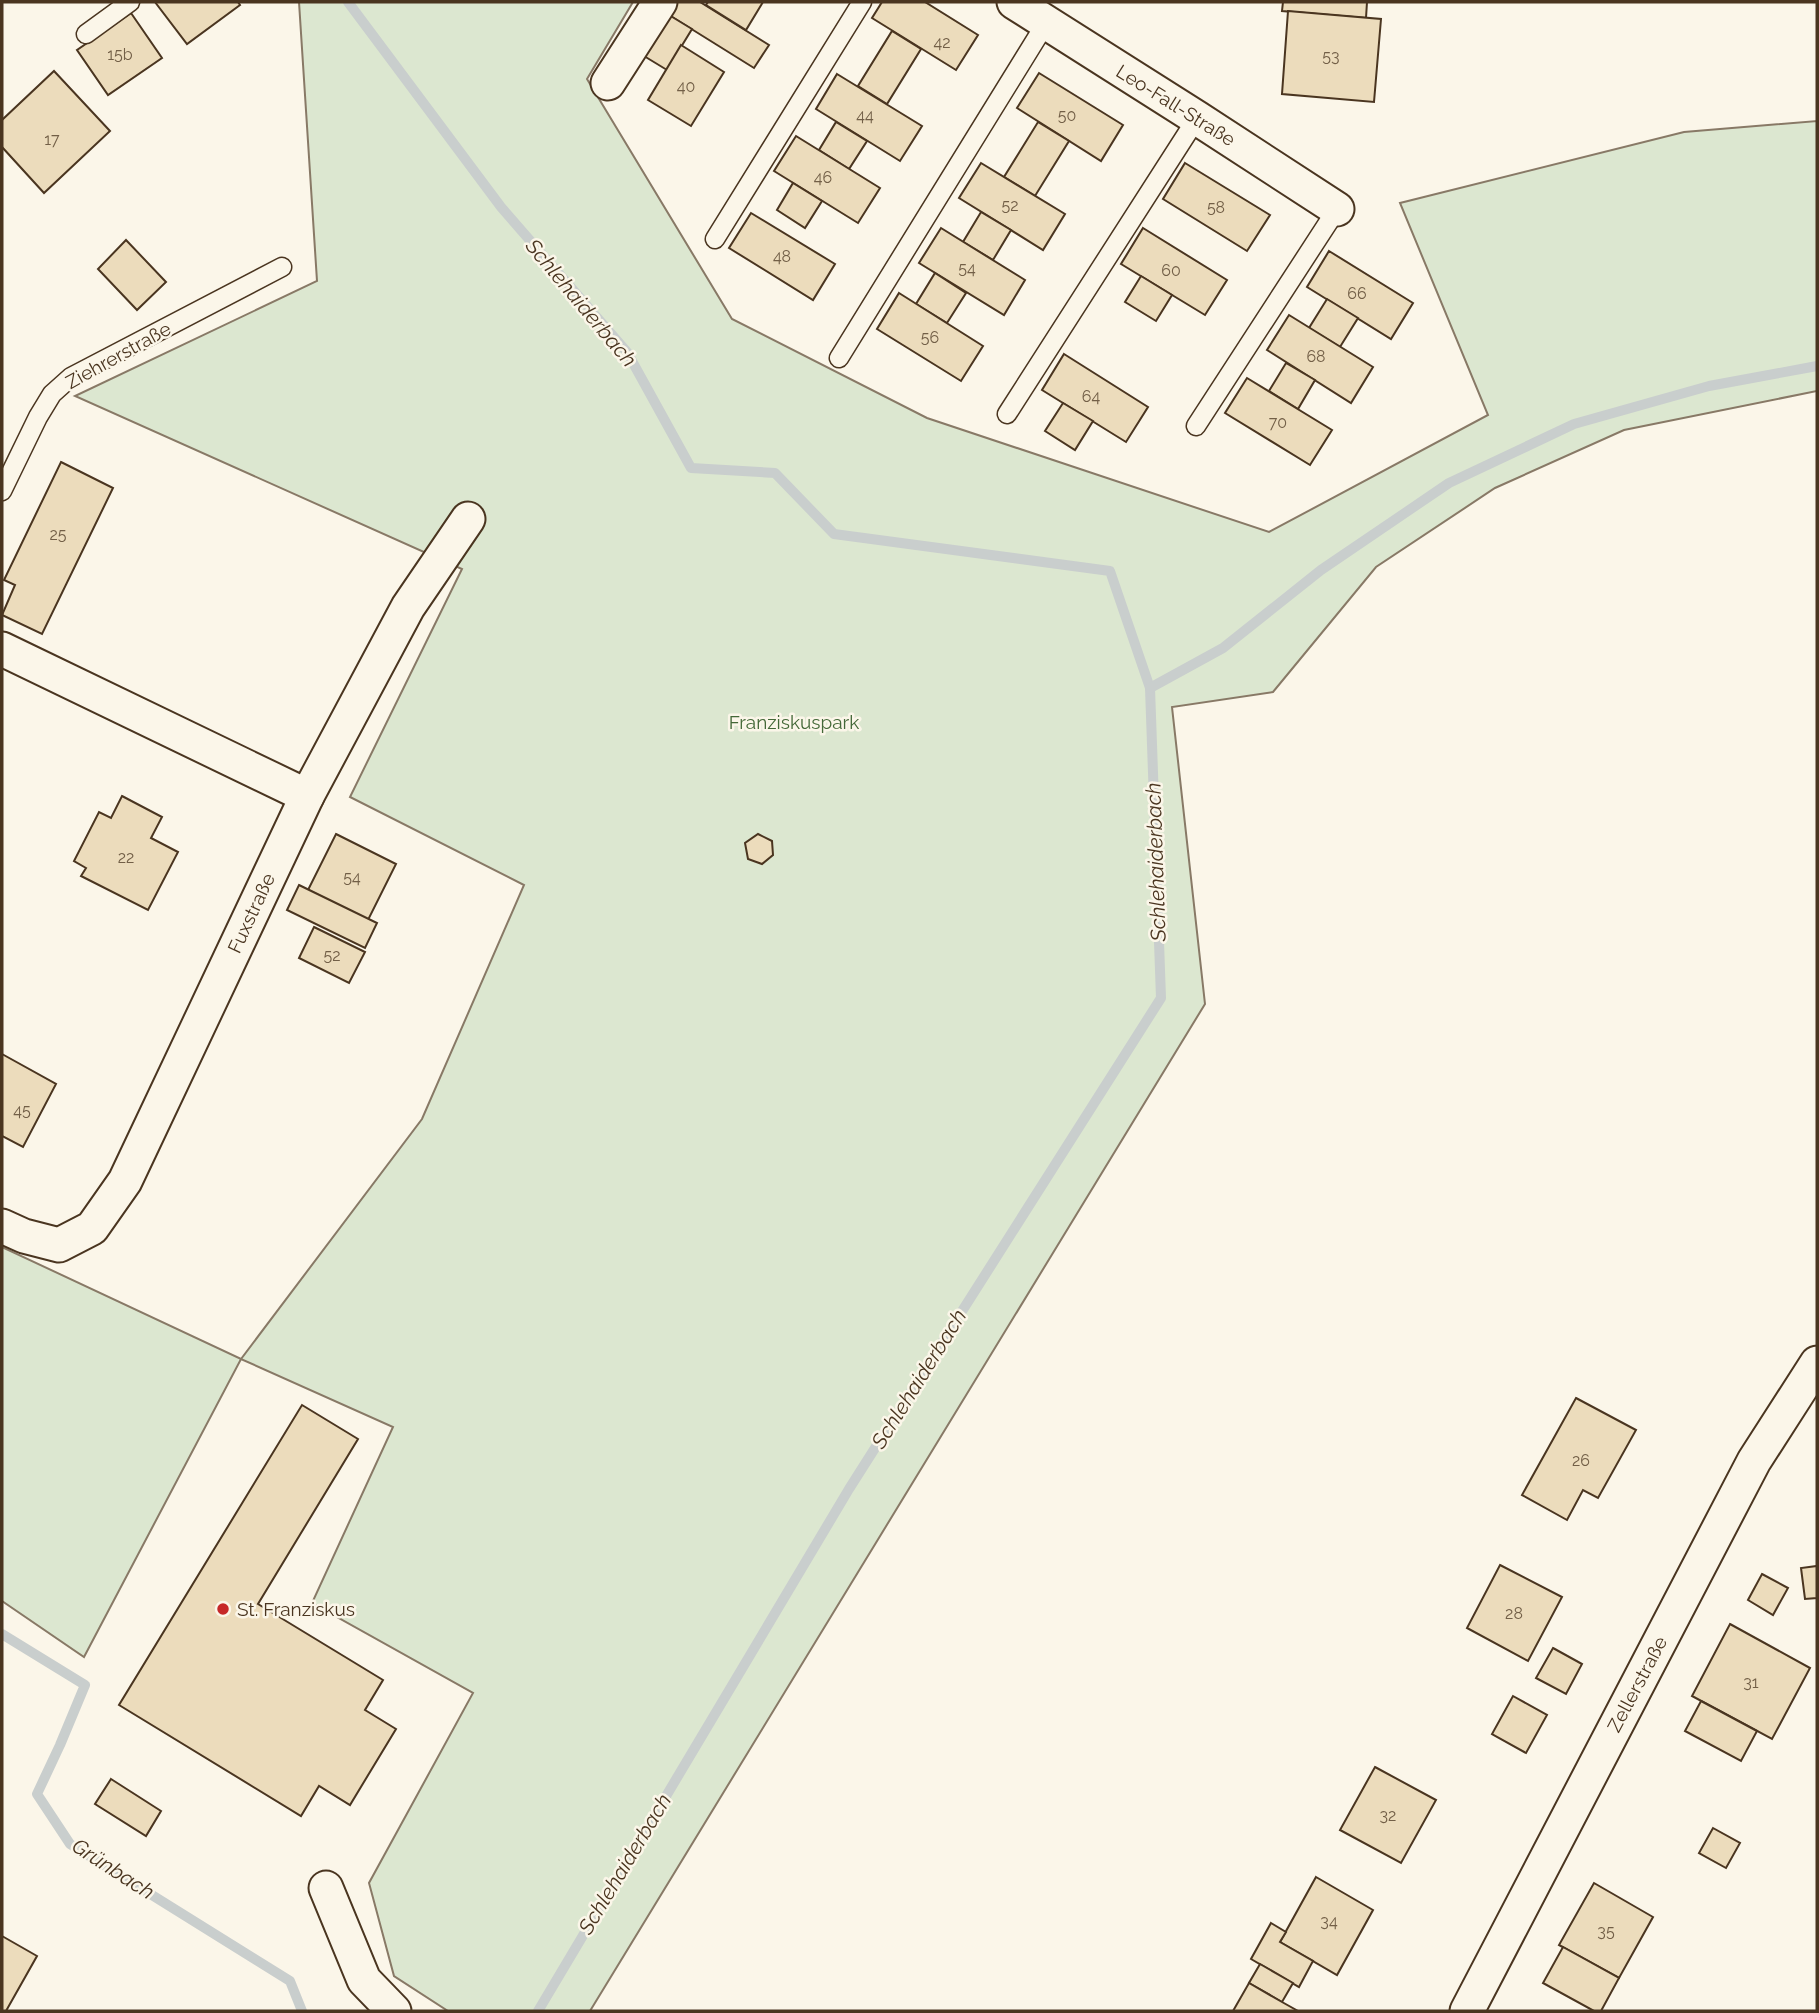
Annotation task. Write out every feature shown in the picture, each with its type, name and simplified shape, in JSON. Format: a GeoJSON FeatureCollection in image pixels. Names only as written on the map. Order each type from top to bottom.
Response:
{"type":"FeatureCollection","features":[{"type":"Feature","properties":{"kind":"street"},"geometry":{"type":"LineString","coordinates":[[608,82],[660,2]]}},
{"type":"Feature","properties":{"kind":"street","name":"Leo-Fall-Straße"},"geometry":{"type":"LineString","coordinates":[[1014,2],[1337,209]]}},
{"type":"Feature","properties":{"kind":"street","name":"Fuxstraße"},"geometry":{"type":"LineString","coordinates":[[2,1226],[24,1236],[59,1245],[92,1228],[125,1181],[307,796],[408,607],[468,519]]}},
{"type":"Feature","properties":{"kind":"street"},"geometry":{"type":"LineString","coordinates":[[2,649],[307,796]]}},
{"type":"Feature","properties":{"kind":"street","name":"Zellerstraße"},"geometry":{"type":"LineString","coordinates":[[1467,2011],[1754,1461],[1817,1363]]}},
{"type":"Feature","properties":{"kind":"street"},"geometry":{"type":"LineString","coordinates":[[326,1888],[364,1980],[394,2011]]}},
{"type":"Feature","properties":{"kind":"lane"},"geometry":{"type":"LineString","coordinates":[[86,34],[130,2]]}},
{"type":"Feature","properties":{"kind":"lane"},"geometry":{"type":"LineString","coordinates":[[715,239],[862,2]]}},
{"type":"Feature","properties":{"kind":"lane"},"geometry":{"type":"LineString","coordinates":[[839,358],[1046,23]]}},
{"type":"Feature","properties":{"kind":"lane"},"geometry":{"type":"LineString","coordinates":[[1007,414],[1197,118]]}},
{"type":"Feature","properties":{"kind":"lane"},"geometry":{"type":"LineString","coordinates":[[1196,426],[1337,209]]}},
{"type":"Feature","properties":{"kind":"lane","name":"Ziehrerstraße"},"geometry":{"type":"LineString","coordinates":[[2,491],[38,417],[52,394],[71,377],[282,267]]}},
{"type":"Feature","properties":{"kind":"green space","name":"Franziskuspark"},"geometry":{"type":"Polygon","coordinates":[[[299,2],[633,2],[587,79],[732,319],[927,418],[1269,532],[1488,415],[1400,203],[1684,132],[1817,121],[1817,391],[1624,430],[1495,488],[1376,567],[1273,692],[1172,707],[1205,1004],[590,2011],[448,2011],[394,1976],[369,1883],[473,1693],[312,1603],[393,1427],[241,1359],[422,1119],[524,885],[350,797],[462,569],[75,396],[317,281],[299,2]]]}},
{"type":"Feature","properties":{"kind":"green space"},"geometry":{"type":"Polygon","coordinates":[[[2,1247],[241,1359],[84,1657],[2,1601],[2,1247]]]}},
{"type":"Feature","properties":{"kind":"building"},"geometry":{"type":"Polygon","coordinates":[[[155,2],[238,2],[240,5],[187,44],[155,2]]]}},
{"type":"Feature","properties":{"kind":"building"},"geometry":{"type":"Polygon","coordinates":[[[677,2],[700,2],[769,45],[754,68],[669,15],[677,2]]]}},
{"type":"Feature","properties":{"kind":"building"},"geometry":{"type":"Polygon","coordinates":[[[708,2],[763,2],[746,30],[706,5],[708,2]]]}},
{"type":"Feature","properties":{"kind":"building"},"geometry":{"type":"Polygon","coordinates":[[[882,2],[925,2],[978,35],[956,70],[872,18],[882,2]]]}},
{"type":"Feature","properties":{"kind":"building"},"geometry":{"type":"Polygon","coordinates":[[[1283,2],[1367,2],[1366,18],[1282,11],[1283,2]]]}},
{"type":"Feature","properties":{"kind":"building"},"geometry":{"type":"Polygon","coordinates":[[[1288,11],[1381,19],[1374,102],[1282,94],[1288,11]]]}},
{"type":"Feature","properties":{"kind":"building"},"geometry":{"type":"Polygon","coordinates":[[[131,13],[162,58],[108,95],[77,50],[131,13]]]}},
{"type":"Feature","properties":{"kind":"building"},"geometry":{"type":"Polygon","coordinates":[[[669,15],[692,29],[667,70],[644,56],[669,15]]]}},
{"type":"Feature","properties":{"kind":"building"},"geometry":{"type":"Polygon","coordinates":[[[892,31],[921,49],[887,104],[858,86],[892,31]]]}},
{"type":"Feature","properties":{"kind":"building"},"geometry":{"type":"Polygon","coordinates":[[[681,45],[724,72],[691,126],[648,100],[681,45]]]}},
{"type":"Feature","properties":{"kind":"building"},"geometry":{"type":"Polygon","coordinates":[[[54,71],[110,131],[44,193],[2,147],[2,120],[54,71]]]}},
{"type":"Feature","properties":{"kind":"building"},"geometry":{"type":"Polygon","coordinates":[[[1039,73],[1123,125],[1101,161],[1017,108],[1039,73]]]}},
{"type":"Feature","properties":{"kind":"building"},"geometry":{"type":"Polygon","coordinates":[[[837,74],[922,126],[900,161],[816,109],[837,74]]]}},
{"type":"Feature","properties":{"kind":"building"},"geometry":{"type":"Polygon","coordinates":[[[836,122],[867,141],[849,169],[819,150],[836,122]]]}},
{"type":"Feature","properties":{"kind":"building"},"geometry":{"type":"Polygon","coordinates":[[[1038,122],[1069,141],[1035,196],[1004,177],[1038,122]]]}},
{"type":"Feature","properties":{"kind":"building"},"geometry":{"type":"Polygon","coordinates":[[[796,136],[880,188],[858,223],[774,171],[796,136]]]}},
{"type":"Feature","properties":{"kind":"building"},"geometry":{"type":"Polygon","coordinates":[[[981,163],[1065,214],[1043,250],[959,198],[981,163]]]}},
{"type":"Feature","properties":{"kind":"building"},"geometry":{"type":"Polygon","coordinates":[[[1185,163],[1270,215],[1247,251],[1163,199],[1185,163]]]}},
{"type":"Feature","properties":{"kind":"building"},"geometry":{"type":"Polygon","coordinates":[[[793,183],[822,201],[805,228],[777,210],[793,183]]]}},
{"type":"Feature","properties":{"kind":"building"},"geometry":{"type":"Polygon","coordinates":[[[981,212],[1011,230],[993,260],[963,242],[981,212]]]}},
{"type":"Feature","properties":{"kind":"building"},"geometry":{"type":"Polygon","coordinates":[[[751,213],[835,264],[813,300],[729,248],[751,213]]]}},
{"type":"Feature","properties":{"kind":"building"},"geometry":{"type":"Polygon","coordinates":[[[941,228],[1025,280],[1004,315],[919,263],[941,228]]]}},
{"type":"Feature","properties":{"kind":"building"},"geometry":{"type":"Polygon","coordinates":[[[1143,228],[1227,280],[1205,315],[1121,264],[1143,228]]]}},
{"type":"Feature","properties":{"kind":"building"},"geometry":{"type":"Polygon","coordinates":[[[126,240],[166,282],[137,310],[98,269],[126,240]]]}},
{"type":"Feature","properties":{"kind":"building"},"geometry":{"type":"Polygon","coordinates":[[[1329,251],[1413,303],[1391,339],[1307,287],[1329,251]]]}},
{"type":"Feature","properties":{"kind":"building"},"geometry":{"type":"Polygon","coordinates":[[[935,273],[966,293],[947,323],[916,304],[935,273]]]}},
{"type":"Feature","properties":{"kind":"building"},"geometry":{"type":"Polygon","coordinates":[[[1141,276],[1172,295],[1156,321],[1125,302],[1141,276]]]}},
{"type":"Feature","properties":{"kind":"building"},"geometry":{"type":"Polygon","coordinates":[[[899,293],[983,346],[961,381],[877,329],[899,293]]]}},
{"type":"Feature","properties":{"kind":"building"},"geometry":{"type":"Polygon","coordinates":[[[1327,299],[1358,318],[1340,347],[1309,328],[1327,299]]]}},
{"type":"Feature","properties":{"kind":"building"},"geometry":{"type":"Polygon","coordinates":[[[1289,315],[1373,367],[1351,403],[1267,350],[1289,315]]]}},
{"type":"Feature","properties":{"kind":"building"},"geometry":{"type":"Polygon","coordinates":[[[1064,354],[1148,407],[1126,442],[1042,390],[1064,354]]]}},
{"type":"Feature","properties":{"kind":"building"},"geometry":{"type":"Polygon","coordinates":[[[1286,363],[1315,380],[1298,409],[1269,391],[1286,363]]]}},
{"type":"Feature","properties":{"kind":"building"},"geometry":{"type":"Polygon","coordinates":[[[1247,378],[1332,430],[1310,465],[1225,413],[1247,378]]]}},
{"type":"Feature","properties":{"kind":"building"},"geometry":{"type":"Polygon","coordinates":[[[1063,403],[1093,421],[1075,450],[1045,431],[1063,403]]]}},
{"type":"Feature","properties":{"kind":"building"},"geometry":{"type":"Polygon","coordinates":[[[61,462],[113,488],[42,634],[2,615],[15,585],[4,580],[61,462]]]}},
{"type":"Feature","properties":{"kind":"building"},"geometry":{"type":"Polygon","coordinates":[[[122,796],[162,817],[151,838],[178,852],[148,910],[81,876],[86,868],[74,861],[99,812],[111,818],[122,796]]]}},
{"type":"Feature","properties":{"kind":"building"},"geometry":{"type":"Polygon","coordinates":[[[336,834],[396,864],[368,920],[308,890],[336,834]]]}},
{"type":"Feature","properties":{"kind":"building"},"geometry":{"type":"Polygon","coordinates":[[[758,834],[772,841],[773,855],[762,864],[748,859],[745,843],[758,834]]]}},
{"type":"Feature","properties":{"kind":"building"},"geometry":{"type":"Polygon","coordinates":[[[299,885],[377,923],[365,948],[287,910],[299,885]]]}},
{"type":"Feature","properties":{"kind":"building"},"geometry":{"type":"Polygon","coordinates":[[[314,927],[365,952],[349,983],[299,958],[314,927]]]}},
{"type":"Feature","properties":{"kind":"building"},"geometry":{"type":"Polygon","coordinates":[[[2,1054],[56,1084],[23,1147],[2,1136],[2,1054]]]}},
{"type":"Feature","properties":{"kind":"building"},"geometry":{"type":"Polygon","coordinates":[[[1576,1398],[1636,1430],[1598,1498],[1583,1490],[1567,1520],[1522,1495],[1576,1398]]]}},
{"type":"Feature","properties":{"kind":"building","name":"St. Franziskus"},"geometry":{"type":"Polygon","coordinates":[[[302,1405],[358,1439],[258,1604],[383,1680],[365,1710],[396,1729],[350,1805],[319,1786],[301,1816],[119,1705],[302,1405]]]}},
{"type":"Feature","properties":{"kind":"building"},"geometry":{"type":"Polygon","coordinates":[[[1500,1565],[1562,1597],[1528,1661],[1467,1628],[1500,1565]]]}},
{"type":"Feature","properties":{"kind":"building"},"geometry":{"type":"Polygon","coordinates":[[[1817,1566],[1817,1598],[1805,1599],[1801,1568],[1817,1566]]]}},
{"type":"Feature","properties":{"kind":"building"},"geometry":{"type":"Polygon","coordinates":[[[1762,1574],[1788,1588],[1773,1615],[1748,1600],[1762,1574]]]}},
{"type":"Feature","properties":{"kind":"building"},"geometry":{"type":"Polygon","coordinates":[[[1730,1624],[1810,1668],[1772,1739],[1692,1696],[1730,1624]]]}},
{"type":"Feature","properties":{"kind":"building"},"geometry":{"type":"Polygon","coordinates":[[[1553,1648],[1582,1664],[1566,1694],[1536,1678],[1553,1648]]]}},
{"type":"Feature","properties":{"kind":"building"},"geometry":{"type":"Polygon","coordinates":[[[1513,1696],[1547,1715],[1526,1753],[1492,1734],[1513,1696]]]}},
{"type":"Feature","properties":{"kind":"building"},"geometry":{"type":"Polygon","coordinates":[[[1701,1701],[1757,1731],[1741,1761],[1685,1731],[1701,1701]]]}},
{"type":"Feature","properties":{"kind":"building"},"geometry":{"type":"Polygon","coordinates":[[[1375,1767],[1436,1800],[1401,1863],[1340,1830],[1375,1767]]]}},
{"type":"Feature","properties":{"kind":"building"},"geometry":{"type":"Polygon","coordinates":[[[111,1779],[161,1811],[146,1836],[95,1804],[111,1779]]]}},
{"type":"Feature","properties":{"kind":"building"},"geometry":{"type":"Polygon","coordinates":[[[1713,1828],[1740,1843],[1726,1868],[1699,1853],[1713,1828]]]}},
{"type":"Feature","properties":{"kind":"building"},"geometry":{"type":"Polygon","coordinates":[[[1316,1877],[1373,1910],[1337,1975],[1280,1942],[1316,1877]]]}},
{"type":"Feature","properties":{"kind":"building"},"geometry":{"type":"Polygon","coordinates":[[[1594,1883],[1653,1917],[1619,1978],[1559,1945],[1594,1883]]]}},
{"type":"Feature","properties":{"kind":"building"},"geometry":{"type":"Polygon","coordinates":[[[1271,1923],[1286,1932],[1280,1942],[1313,1961],[1299,1987],[1251,1959],[1271,1923]]]}},
{"type":"Feature","properties":{"kind":"building"},"geometry":{"type":"Polygon","coordinates":[[[2,1936],[37,1956],[6,2011],[2,2011],[2,1936]]]}},
{"type":"Feature","properties":{"kind":"building"},"geometry":{"type":"Polygon","coordinates":[[[1563,1947],[1619,1978],[1601,2011],[1594,2011],[1543,1983],[1563,1947]]]}},
{"type":"Feature","properties":{"kind":"building"},"geometry":{"type":"Polygon","coordinates":[[[1260,1964],[1293,1983],[1282,2002],[1249,1983],[1260,1964]]]}},
{"type":"Feature","properties":{"kind":"building"},"geometry":{"type":"Polygon","coordinates":[[[1249,1983],[1282,2002],[1298,2011],[1233,2011],[1249,1983]]]}},
{"type":"Feature","properties":{"kind":"waterway","name":"Schlehaiderbach"},"geometry":{"type":"LineString","coordinates":[[348,2],[501,207],[627,352],[691,468],[775,473],[834,534],[1110,571],[1150,688],[1161,998],[849,1489],[538,2011]]}},
{"type":"Feature","properties":{"kind":"waterway"},"geometry":{"type":"LineString","coordinates":[[1150,688],[1223,648],[1321,570],[1449,483],[1574,424],[1709,386],[1817,366]]}},
{"type":"Feature","properties":{"kind":"waterway","name":"Grünbach"},"geometry":{"type":"LineString","coordinates":[[2,1634],[85,1685],[37,1794],[70,1844],[290,1981],[302,2011]]}},
{"type":"Feature","properties":{"kind":"place","name":"St. Franziskus"},"geometry":{"type":"Point","coordinates":[223,1609]}}]}
